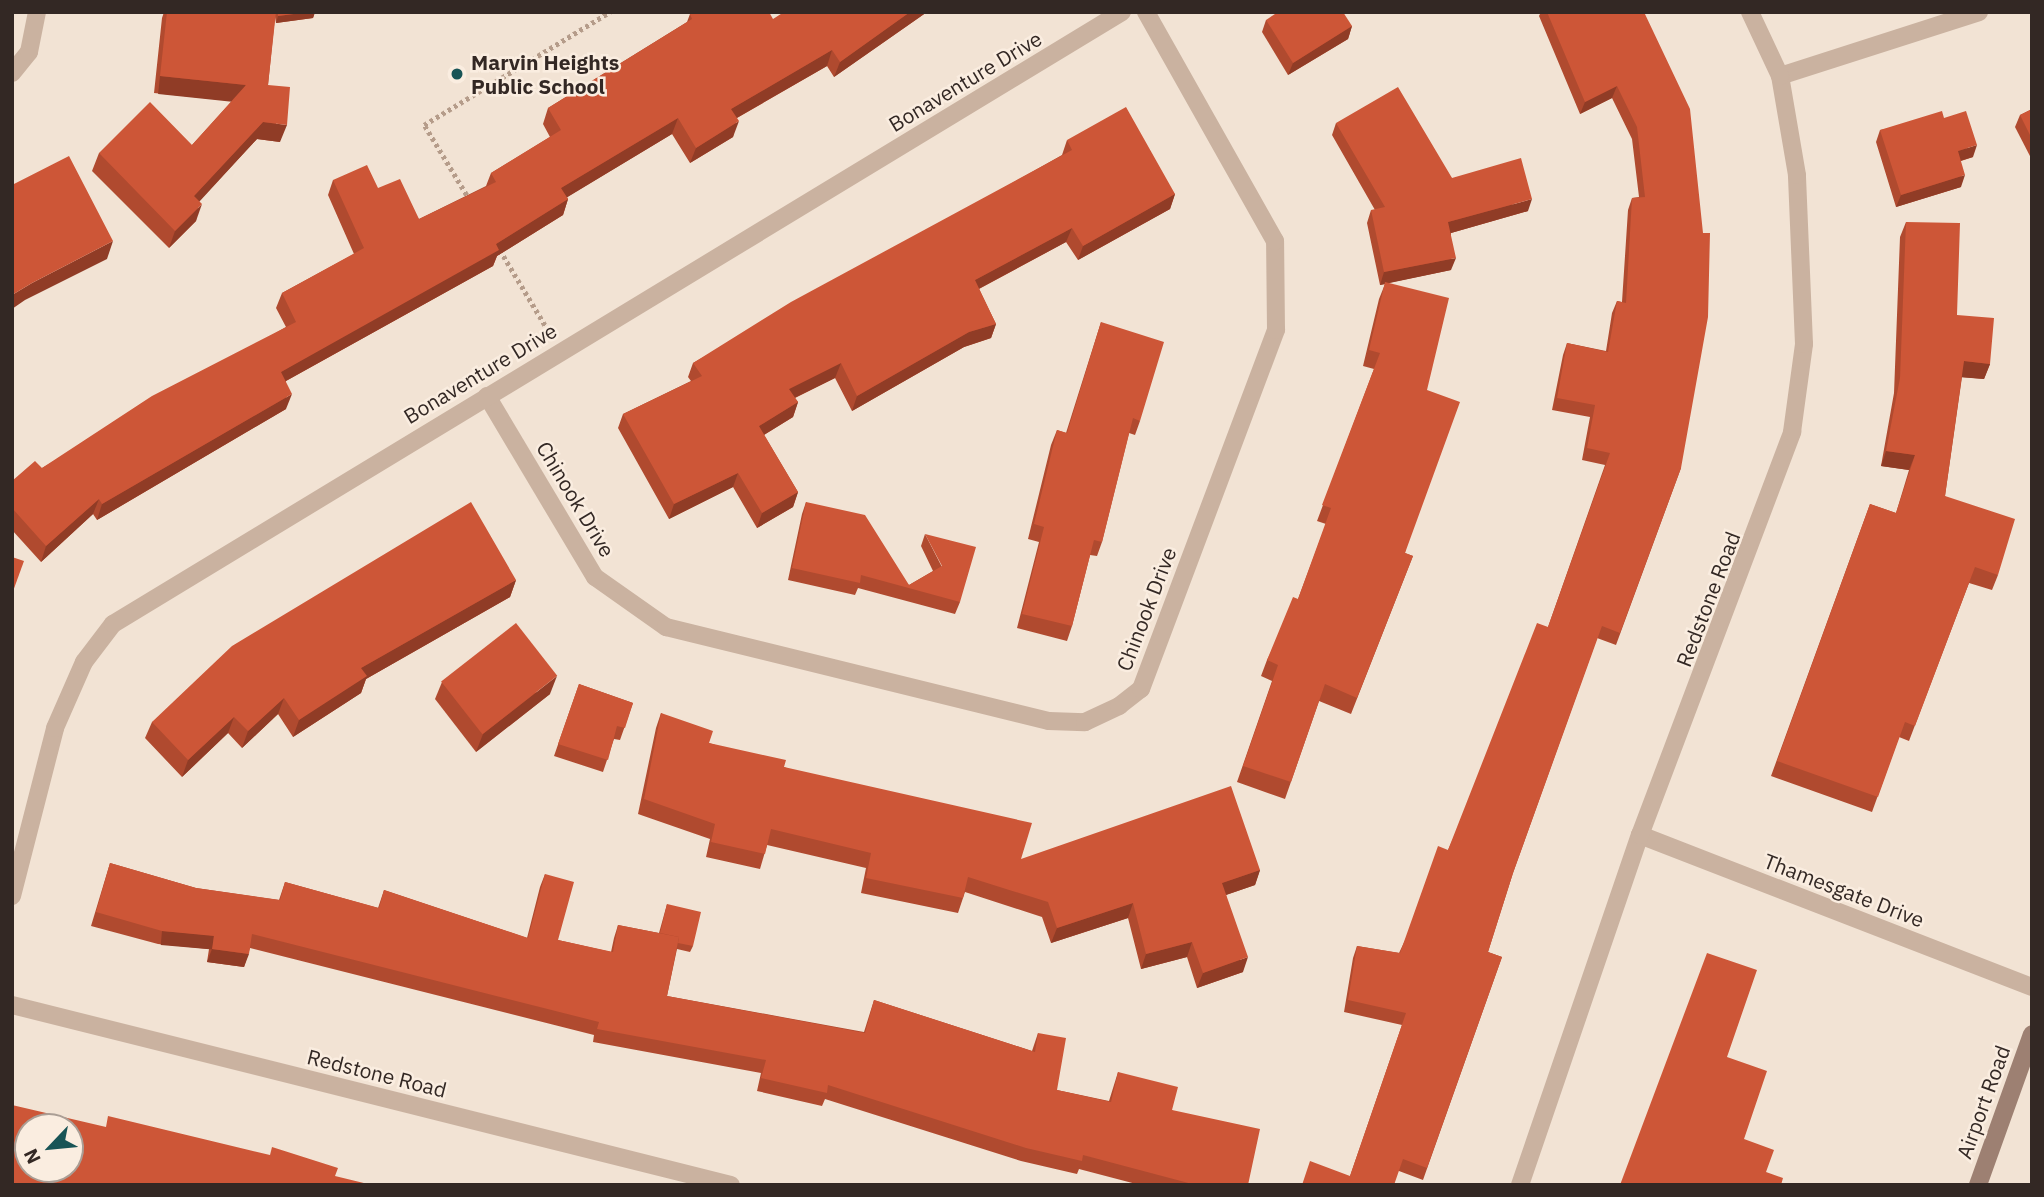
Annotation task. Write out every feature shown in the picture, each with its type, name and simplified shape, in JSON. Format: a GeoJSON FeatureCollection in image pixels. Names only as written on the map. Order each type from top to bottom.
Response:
{"type":"FeatureCollection","features":[{"type":"Feature","properties":{"kind":"main road","name":"Airport Road"},"geometry":{"type":"LineString","coordinates":[[1978,1185],[2032,1034]]}},
{"type":"Feature","properties":{"kind":"street"},"geometry":{"type":"LineString","coordinates":[[12,73],[29,52],[37,12]]}},
{"type":"Feature","properties":{"kind":"street","name":"Bonaventure Drive"},"geometry":{"type":"LineString","coordinates":[[12,896],[55,728],[84,662],[113,624],[1122,12]]}},
{"type":"Feature","properties":{"kind":"street","name":"Chinook Drive"},"geometry":{"type":"LineString","coordinates":[[487,396],[596,577],[666,627],[1049,721],[1085,722],[1119,706],[1141,689],[1276,330],[1275,241],[1146,12]]}},
{"type":"Feature","properties":{"kind":"street","name":"Redstone Road"},"geometry":{"type":"LineString","coordinates":[[1520,1185],[1640,835],[1792,432],[1804,344],[1804,255],[1780,76],[1750,12]]}},
{"type":"Feature","properties":{"kind":"street"},"geometry":{"type":"LineString","coordinates":[[1780,76],[1979,12]]}},
{"type":"Feature","properties":{"kind":"street","name":"Thamesgate Drive"},"geometry":{"type":"LineString","coordinates":[[1640,835],[2032,987]]}},
{"type":"Feature","properties":{"kind":"street","name":"Redstone Road"},"geometry":{"type":"LineString","coordinates":[[12,1005],[731,1185]]}},
{"type":"Feature","properties":{"kind":"path"},"geometry":{"type":"LineString","coordinates":[[474,207],[424,125],[610,12]]}},
{"type":"Feature","properties":{"kind":"path"},"geometry":{"type":"LineString","coordinates":[[495,242],[561,352]]}},
{"type":"Feature","properties":{"kind":"building"},"geometry":{"type":"Polygon","coordinates":[[[167,12],[276,12],[268,85],[290,87],[287,125],[263,122],[194,196],[202,204],[175,231],[99,153],[150,102],[192,145],[246,85],[160,76],[167,12]]]}},
{"type":"Feature","properties":{"kind":"building"},"geometry":{"type":"Polygon","coordinates":[[[278,12],[309,12],[278,16],[278,12]]]}},
{"type":"Feature","properties":{"kind":"building"},"geometry":{"type":"Polygon","coordinates":[[[769,12],[773,19],[784,12],[910,12],[840,62],[832,50],[731,109],[739,121],[696,148],[678,118],[561,188],[568,199],[496,244],[499,250],[281,372],[292,394],[102,504],[99,499],[46,546],[12,508],[12,481],[35,461],[42,468],[152,396],[296,322],[282,293],[364,248],[333,180],[367,165],[378,188],[400,179],[419,219],[496,182],[491,173],[561,130],[548,108],[692,19],[690,14],[769,12]]]}},
{"type":"Feature","properties":{"kind":"building"},"geometry":{"type":"Polygon","coordinates":[[[1278,12],[1343,12],[1352,26],[1293,63],[1266,20],[1278,12]]]}},
{"type":"Feature","properties":{"kind":"building"},"geometry":{"type":"Polygon","coordinates":[[[1547,12],[1644,12],[1690,109],[1703,233],[1710,233],[1708,317],[1681,468],[1620,633],[1602,626],[1513,873],[1488,952],[1502,957],[1427,1168],[1403,1159],[1394,1185],[1302,1185],[1310,1161],[1350,1176],[1406,1013],[1348,1000],[1357,946],[1400,953],[1438,846],[1448,850],[1537,623],[1548,627],[1610,453],[1587,448],[1595,405],[1557,398],[1567,343],[1608,352],[1617,301],[1626,303],[1632,198],[1645,197],[1637,127],[1617,86],[1585,102],[1547,12]]]}},
{"type":"Feature","properties":{"kind":"building"},"geometry":{"type":"Polygon","coordinates":[[[1398,87],[1452,178],[1521,158],[1532,199],[1448,222],[1456,258],[1384,272],[1371,210],[1385,207],[1336,123],[1398,87]]]}},
{"type":"Feature","properties":{"kind":"building"},"geometry":{"type":"Polygon","coordinates":[[[1126,107],[1175,194],[1083,246],[1072,228],[975,280],[996,324],[969,332],[857,396],[841,363],[789,389],[798,402],[759,426],[798,492],[762,513],[738,473],[674,504],[623,414],[702,376],[693,363],[791,302],[1072,150],[1067,140],[1126,107]]]}},
{"type":"Feature","properties":{"kind":"building"},"geometry":{"type":"Polygon","coordinates":[[[2032,109],[2032,139],[2020,115],[2032,109]]]}},
{"type":"Feature","properties":{"kind":"building"},"geometry":{"type":"Polygon","coordinates":[[[1942,111],[1944,118],[1966,111],[1977,145],[1958,151],[1965,175],[1901,195],[1880,130],[1942,111]]]}},
{"type":"Feature","properties":{"kind":"building"},"geometry":{"type":"Polygon","coordinates":[[[69,156],[113,241],[12,295],[12,185],[69,156]]]}},
{"type":"Feature","properties":{"kind":"building"},"geometry":{"type":"Polygon","coordinates":[[[1906,222],[1960,223],[1957,315],[1994,318],[1990,364],[1964,361],[1945,496],[2015,519],[1998,575],[1975,567],[1915,726],[1905,722],[1878,797],[1777,761],[1870,504],[1896,513],[1915,455],[1886,451],[1900,378],[1906,222]]]}},
{"type":"Feature","properties":{"kind":"building"},"geometry":{"type":"Polygon","coordinates":[[[1385,282],[1449,298],[1427,390],[1460,402],[1405,553],[1413,556],[1357,698],[1325,684],[1291,782],[1243,766],[1278,665],[1267,660],[1293,597],[1298,599],[1331,508],[1322,505],[1380,353],[1369,350],[1385,282]]]}},
{"type":"Feature","properties":{"kind":"building"},"geometry":{"type":"Polygon","coordinates":[[[1101,322],[1164,342],[1140,421],[1133,418],[1102,542],[1094,540],[1072,626],[1022,614],[1044,527],[1034,524],[1057,430],[1067,433],[1101,322]]]}},
{"type":"Feature","properties":{"kind":"building"},"geometry":{"type":"Polygon","coordinates":[[[471,502],[516,580],[361,668],[367,676],[299,720],[284,698],[248,731],[234,717],[188,760],[152,722],[232,646],[471,502]]]}},
{"type":"Feature","properties":{"kind":"building"},"geometry":{"type":"Polygon","coordinates":[[[806,502],[865,515],[909,585],[942,566],[925,534],[976,547],[960,602],[861,575],[860,583],[792,568],[806,502]]]}},
{"type":"Feature","properties":{"kind":"building"},"geometry":{"type":"Polygon","coordinates":[[[12,557],[24,561],[12,594],[12,557]]]}},
{"type":"Feature","properties":{"kind":"building"},"geometry":{"type":"Polygon","coordinates":[[[516,623],[557,676],[482,734],[441,681],[516,623]]]}},
{"type":"Feature","properties":{"kind":"building"},"geometry":{"type":"Polygon","coordinates":[[[579,684],[633,703],[625,728],[617,726],[608,760],[558,744],[579,684]]]}},
{"type":"Feature","properties":{"kind":"building"},"geometry":{"type":"Polygon","coordinates":[[[661,713],[713,731],[709,743],[786,760],[784,767],[1032,823],[1021,859],[1231,786],[1260,870],[1222,883],[1248,957],[1203,973],[1192,942],[1146,954],[1133,903],[1057,928],[1048,902],[968,877],[963,898],[866,878],[871,853],[771,829],[765,854],[711,842],[715,824],[644,799],[661,713]]]}},
{"type":"Feature","properties":{"kind":"building"},"geometry":{"type":"Polygon","coordinates":[[[110,863],[196,888],[280,900],[285,882],[379,908],[384,890],[528,938],[545,874],[574,882],[558,940],[613,952],[618,925],[679,937],[667,996],[865,1033],[874,1000],[1035,1052],[1038,1033],[1066,1038],[1057,1090],[1111,1102],[1118,1072],[1178,1087],[1172,1110],[1260,1129],[1248,1185],[1196,1185],[1083,1155],[1082,1161],[1026,1148],[828,1085],[827,1093],[761,1078],[766,1060],[597,1029],[599,1022],[252,934],[249,954],[212,949],[214,936],[162,931],[96,912],[110,863]]]}},
{"type":"Feature","properties":{"kind":"building"},"geometry":{"type":"Polygon","coordinates":[[[667,904],[701,912],[693,946],[678,943],[679,937],[660,933],[667,904]]]}},
{"type":"Feature","properties":{"kind":"building"},"geometry":{"type":"Polygon","coordinates":[[[1707,953],[1757,970],[1727,1057],[1767,1071],[1744,1139],[1774,1150],[1766,1172],[1783,1178],[1781,1185],[1620,1185],[1707,953]]]}},
{"type":"Feature","properties":{"kind":"building"},"geometry":{"type":"Polygon","coordinates":[[[12,1105],[46,1113],[14,1113],[14,1183],[84,1183],[84,1122],[106,1127],[108,1116],[270,1155],[272,1147],[338,1168],[335,1176],[372,1185],[12,1185],[12,1105]]]}},
{"type":"Feature","properties":{"kind":"place","name":"Marvin Heights Public School"},"geometry":{"type":"Point","coordinates":[457,74]}}]}
